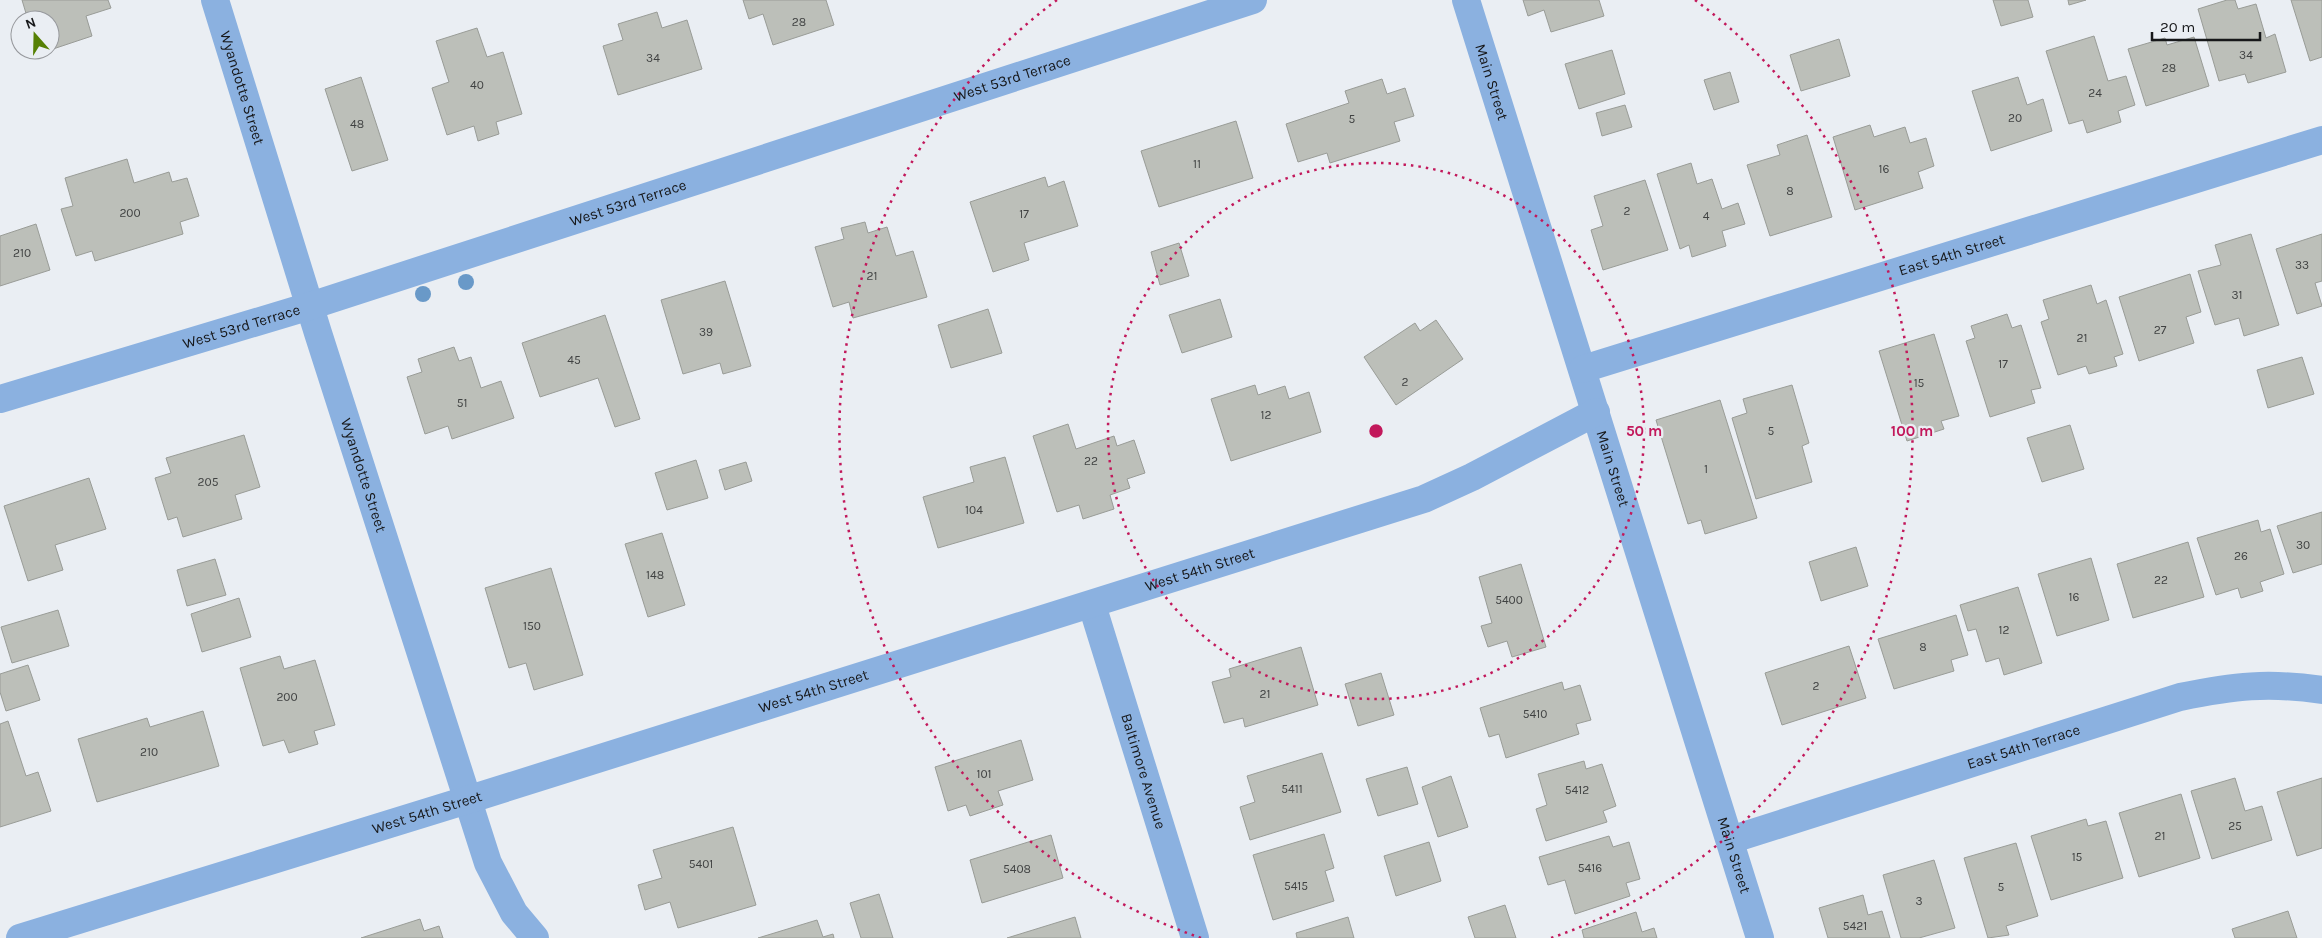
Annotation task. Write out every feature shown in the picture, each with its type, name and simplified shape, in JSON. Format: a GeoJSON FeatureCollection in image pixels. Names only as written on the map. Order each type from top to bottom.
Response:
{"type":"FeatureCollection","features":[{"type":"Feature","properties":{"kind":"street","name":"Wyandotte Street"},"geometry":{"type":"LineString","coordinates":[[215,0],[310,306],[488,863],[514,913],[535,938]]}},
{"type":"Feature","properties":{"kind":"street","name":"West 53rd Terrace"},"geometry":{"type":"LineString","coordinates":[[0,399],[310,306],[1253,0]]}},
{"type":"Feature","properties":{"kind":"street","name":"Main Street"},"geometry":{"type":"LineString","coordinates":[[1466,0],[1760,938]]}},
{"type":"Feature","properties":{"kind":"street","name":"East 54th Street"},"geometry":{"type":"LineString","coordinates":[[1583,370],[2322,140]]}},
{"type":"Feature","properties":{"kind":"street","name":"West 54th Street"},"geometry":{"type":"LineString","coordinates":[[20,938],[61,932],[467,800],[1424,499],[1472,477],[1596,412]]}},
{"type":"Feature","properties":{"kind":"street","name":"Baltimore Avenue"},"geometry":{"type":"LineString","coordinates":[[1092,604],[1195,938]]}},
{"type":"Feature","properties":{"kind":"street","name":"East 54th Terrace"},"geometry":{"type":"LineString","coordinates":[[1730,840],[2180,697],[2231,686],[2283,684],[2322,690]]}},
{"type":"Feature","properties":{"kind":"building"},"geometry":{"type":"Polygon","coordinates":[[[22,0],[108,0],[111,8],[86,16],[92,36],[60,47],[60,10],[25,10],[22,0]]]}},
{"type":"Feature","properties":{"kind":"building"},"geometry":{"type":"Polygon","coordinates":[[[743,0],[826,0],[834,25],[773,45],[763,14],[749,19],[743,0]]]}},
{"type":"Feature","properties":{"kind":"building"},"geometry":{"type":"Polygon","coordinates":[[[1523,0],[1599,0],[1604,16],[1551,32],[1544,10],[1528,16],[1523,0]]]}},
{"type":"Feature","properties":{"kind":"building"},"geometry":{"type":"Polygon","coordinates":[[[1993,0],[2028,0],[2033,17],[2001,26],[1993,0]]]}},
{"type":"Feature","properties":{"kind":"building"},"geometry":{"type":"Polygon","coordinates":[[[2068,0],[2086,0],[2069,5],[2068,0]]]}},
{"type":"Feature","properties":{"kind":"building"},"geometry":{"type":"Polygon","coordinates":[[[2227,0],[2235,0],[2238,9],[2256,4],[2266,38],[2275,34],[2286,72],[2248,83],[2245,74],[2219,81],[2198,9],[2227,0]]]}},
{"type":"Feature","properties":{"kind":"building"},"geometry":{"type":"Polygon","coordinates":[[[2291,0],[2322,0],[2322,57],[2310,61],[2291,0]]]}},
{"type":"Feature","properties":{"kind":"building"},"geometry":{"type":"Polygon","coordinates":[[[657,12],[662,28],[687,20],[702,69],[618,95],[603,46],[623,40],[618,24],[657,12]]]}},
{"type":"Feature","properties":{"kind":"building"},"geometry":{"type":"Polygon","coordinates":[[[477,28],[487,57],[503,52],[522,114],[496,122],[499,134],[478,141],[474,126],[447,135],[432,88],[449,82],[436,41],[477,28]]]}},
{"type":"Feature","properties":{"kind":"building"},"geometry":{"type":"Polygon","coordinates":[[[2094,36],[2108,81],[2126,76],[2135,105],[2118,111],[2121,122],[2087,133],[2083,120],[2069,124],[2046,51],[2094,36]]]}},
{"type":"Feature","properties":{"kind":"building"},"geometry":{"type":"Polygon","coordinates":[[[2194,37],[2209,86],[2146,106],[2128,49],[2165,38],[2167,45],[2194,37]]]}},
{"type":"Feature","properties":{"kind":"building"},"geometry":{"type":"Polygon","coordinates":[[[1839,39],[1850,76],[1801,91],[1790,55],[1839,39]]]}},
{"type":"Feature","properties":{"kind":"building"},"geometry":{"type":"Polygon","coordinates":[[[1612,50],[1625,94],[1579,109],[1565,64],[1612,50]]]}},
{"type":"Feature","properties":{"kind":"building"},"geometry":{"type":"Polygon","coordinates":[[[1730,72],[1739,102],[1714,110],[1704,80],[1730,72]]]}},
{"type":"Feature","properties":{"kind":"building"},"geometry":{"type":"Polygon","coordinates":[[[361,77],[388,160],[352,171],[325,89],[361,77]]]}},
{"type":"Feature","properties":{"kind":"building"},"geometry":{"type":"Polygon","coordinates":[[[2018,77],[2027,105],[2043,99],[2052,131],[1991,151],[1972,91],[2018,77]]]}},
{"type":"Feature","properties":{"kind":"building"},"geometry":{"type":"Polygon","coordinates":[[[1382,79],[1387,94],[1405,88],[1414,116],[1394,122],[1400,141],[1330,163],[1327,153],[1298,162],[1286,124],[1349,103],[1345,91],[1382,79]]]}},
{"type":"Feature","properties":{"kind":"building"},"geometry":{"type":"Polygon","coordinates":[[[1625,105],[1632,127],[1602,136],[1596,113],[1625,105]]]}},
{"type":"Feature","properties":{"kind":"building"},"geometry":{"type":"Polygon","coordinates":[[[1236,121],[1253,178],[1159,207],[1141,151],[1236,121]]]}},
{"type":"Feature","properties":{"kind":"building"},"geometry":{"type":"Polygon","coordinates":[[[1870,125],[1874,137],[1905,127],[1910,143],[1926,138],[1934,166],[1918,172],[1923,188],[1855,210],[1833,137],[1870,125]]]}},
{"type":"Feature","properties":{"kind":"building"},"geometry":{"type":"Polygon","coordinates":[[[1807,135],[1832,217],[1770,236],[1747,165],[1780,155],[1777,145],[1807,135]]]}},
{"type":"Feature","properties":{"kind":"building"},"geometry":{"type":"Polygon","coordinates":[[[127,159],[134,183],[169,172],[172,182],[187,178],[199,216],[180,222],[183,234],[95,261],[92,251],[76,256],[61,209],[73,206],[65,178],[127,159]]]}},
{"type":"Feature","properties":{"kind":"building"},"geometry":{"type":"Polygon","coordinates":[[[1691,163],[1697,184],[1712,179],[1722,209],[1738,203],[1745,224],[1722,231],[1726,246],[1692,257],[1689,245],[1680,249],[1657,174],[1691,163]]]}},
{"type":"Feature","properties":{"kind":"building"},"geometry":{"type":"Polygon","coordinates":[[[1045,177],[1048,187],[1064,181],[1078,226],[1024,243],[1029,260],[993,272],[970,202],[1045,177]]]}},
{"type":"Feature","properties":{"kind":"building"},"geometry":{"type":"Polygon","coordinates":[[[1645,180],[1668,250],[1603,270],[1591,230],[1603,226],[1594,196],[1645,180]]]}},
{"type":"Feature","properties":{"kind":"building"},"geometry":{"type":"Polygon","coordinates":[[[865,222],[868,233],[887,227],[896,256],[913,251],[927,297],[853,318],[849,302],[833,307],[815,247],[844,239],[841,228],[865,222]]]}},
{"type":"Feature","properties":{"kind":"building"},"geometry":{"type":"Polygon","coordinates":[[[36,224],[50,270],[0,286],[0,236],[36,224]]]}},
{"type":"Feature","properties":{"kind":"building"},"geometry":{"type":"Polygon","coordinates":[[[2251,234],[2279,325],[2244,336],[2239,318],[2215,325],[2198,271],[2221,265],[2215,245],[2251,234]]]}},
{"type":"Feature","properties":{"kind":"building"},"geometry":{"type":"Polygon","coordinates":[[[2322,234],[2322,281],[2315,283],[2322,306],[2297,314],[2276,249],[2322,234]]]}},
{"type":"Feature","properties":{"kind":"building"},"geometry":{"type":"Polygon","coordinates":[[[1179,243],[1189,276],[1160,285],[1151,252],[1179,243]]]}},
{"type":"Feature","properties":{"kind":"building"},"geometry":{"type":"Polygon","coordinates":[[[2190,274],[2201,312],[2186,317],[2194,343],[2139,361],[2119,297],[2190,274]]]}},
{"type":"Feature","properties":{"kind":"building"},"geometry":{"type":"Polygon","coordinates":[[[725,281],[751,366],[723,374],[720,363],[683,374],[661,300],[725,281]]]}},
{"type":"Feature","properties":{"kind":"building"},"geometry":{"type":"Polygon","coordinates":[[[2091,285],[2097,304],[2106,300],[2123,354],[2114,357],[2117,366],[2089,374],[2086,366],[2058,375],[2041,322],[2049,319],[2043,300],[2091,285]]]}},
{"type":"Feature","properties":{"kind":"building"},"geometry":{"type":"Polygon","coordinates":[[[1220,299],[1232,337],[1182,353],[1169,315],[1220,299]]]}},
{"type":"Feature","properties":{"kind":"building"},"geometry":{"type":"Polygon","coordinates":[[[988,309],[1002,353],[951,368],[938,325],[988,309]]]}},
{"type":"Feature","properties":{"kind":"building"},"geometry":{"type":"Polygon","coordinates":[[[2007,314],[2012,328],[2021,325],[2041,388],[2031,390],[2035,403],[1990,417],[1966,341],[1975,338],[1971,326],[2007,314]]]}},
{"type":"Feature","properties":{"kind":"building"},"geometry":{"type":"Polygon","coordinates":[[[605,315],[640,419],[615,427],[598,378],[540,397],[522,343],[605,315]]]}},
{"type":"Feature","properties":{"kind":"building"},"geometry":{"type":"Polygon","coordinates":[[[1436,320],[1463,359],[1396,405],[1364,357],[1415,323],[1420,331],[1436,320]]]}},
{"type":"Feature","properties":{"kind":"building"},"geometry":{"type":"Polygon","coordinates":[[[1934,334],[1959,416],[1941,421],[1944,429],[1907,441],[1879,351],[1934,334]]]}},
{"type":"Feature","properties":{"kind":"building"},"geometry":{"type":"Polygon","coordinates":[[[454,347],[459,361],[471,357],[481,388],[501,381],[514,418],[452,439],[448,426],[425,434],[407,377],[422,372],[418,359],[454,347]]]}},
{"type":"Feature","properties":{"kind":"building"},"geometry":{"type":"Polygon","coordinates":[[[2302,357],[2314,394],[2268,408],[2257,370],[2302,357]]]}},
{"type":"Feature","properties":{"kind":"building"},"geometry":{"type":"Polygon","coordinates":[[[1255,385],[1258,395],[1285,386],[1289,399],[1309,392],[1321,432],[1231,461],[1211,399],[1255,385]]]}},
{"type":"Feature","properties":{"kind":"building"},"geometry":{"type":"Polygon","coordinates":[[[1792,385],[1809,443],[1802,446],[1812,482],[1756,499],[1732,418],[1747,413],[1743,399],[1792,385]]]}},
{"type":"Feature","properties":{"kind":"building"},"geometry":{"type":"Polygon","coordinates":[[[1720,400],[1757,518],[1705,534],[1701,520],[1688,524],[1656,420],[1720,400]]]}},
{"type":"Feature","properties":{"kind":"building"},"geometry":{"type":"Polygon","coordinates":[[[1068,424],[1076,449],[1114,436],[1117,446],[1134,440],[1145,473],[1127,479],[1130,488],[1110,495],[1114,509],[1083,519],[1079,505],[1057,512],[1033,436],[1068,424]]]}},
{"type":"Feature","properties":{"kind":"building"},"geometry":{"type":"Polygon","coordinates":[[[2070,425],[2084,469],[2042,482],[2027,438],[2070,425]]]}},
{"type":"Feature","properties":{"kind":"building"},"geometry":{"type":"Polygon","coordinates":[[[244,435],[260,487],[235,495],[242,519],[183,537],[177,517],[168,520],[155,478],[171,473],[166,458],[244,435]]]}},
{"type":"Feature","properties":{"kind":"building"},"geometry":{"type":"Polygon","coordinates":[[[1005,457],[1024,523],[938,548],[923,497],[974,482],[970,467],[1005,457]]]}},
{"type":"Feature","properties":{"kind":"building"},"geometry":{"type":"Polygon","coordinates":[[[696,460],[708,498],[667,510],[655,473],[696,460]]]}},
{"type":"Feature","properties":{"kind":"building"},"geometry":{"type":"Polygon","coordinates":[[[746,462],[752,481],[725,490],[719,470],[746,462]]]}},
{"type":"Feature","properties":{"kind":"building"},"geometry":{"type":"Polygon","coordinates":[[[89,478],[106,529],[55,545],[63,570],[28,581],[4,506],[89,478]]]}},
{"type":"Feature","properties":{"kind":"building"},"geometry":{"type":"Polygon","coordinates":[[[2322,512],[2322,564],[2293,573],[2277,526],[2322,512]]]}},
{"type":"Feature","properties":{"kind":"building"},"geometry":{"type":"Polygon","coordinates":[[[2258,520],[2261,532],[2270,529],[2284,574],[2260,582],[2263,591],[2241,598],[2238,588],[2216,595],[2197,538],[2258,520]]]}},
{"type":"Feature","properties":{"kind":"building"},"geometry":{"type":"Polygon","coordinates":[[[662,533],[685,605],[648,617],[625,544],[662,533]]]}},
{"type":"Feature","properties":{"kind":"building"},"geometry":{"type":"Polygon","coordinates":[[[2188,542],[2204,597],[2133,618],[2117,564],[2188,542]]]}},
{"type":"Feature","properties":{"kind":"building"},"geometry":{"type":"Polygon","coordinates":[[[1856,547],[1868,586],[1821,601],[1809,562],[1856,547]]]}},
{"type":"Feature","properties":{"kind":"building"},"geometry":{"type":"Polygon","coordinates":[[[2091,558],[2109,620],[2057,636],[2038,574],[2091,558]]]}},
{"type":"Feature","properties":{"kind":"building"},"geometry":{"type":"Polygon","coordinates":[[[215,559],[226,595],[187,606],[177,570],[215,559]]]}},
{"type":"Feature","properties":{"kind":"building"},"geometry":{"type":"Polygon","coordinates":[[[1521,564],[1546,647],[1512,657],[1507,641],[1488,647],[1481,626],[1492,623],[1479,577],[1521,564]]]}},
{"type":"Feature","properties":{"kind":"building"},"geometry":{"type":"Polygon","coordinates":[[[551,568],[583,675],[534,690],[526,663],[509,668],[485,588],[551,568]]]}},
{"type":"Feature","properties":{"kind":"building"},"geometry":{"type":"Polygon","coordinates":[[[2018,587],[2042,663],[2004,675],[1999,658],[1986,662],[1976,629],[1968,631],[1960,605],[2018,587]]]}},
{"type":"Feature","properties":{"kind":"building"},"geometry":{"type":"Polygon","coordinates":[[[239,598],[251,637],[202,652],[191,614],[239,598]]]}},
{"type":"Feature","properties":{"kind":"building"},"geometry":{"type":"Polygon","coordinates":[[[58,610],[69,646],[12,663],[1,627],[58,610]]]}},
{"type":"Feature","properties":{"kind":"building"},"geometry":{"type":"Polygon","coordinates":[[[1956,615],[1968,655],[1951,660],[1954,671],[1894,689],[1878,639],[1956,615]]]}},
{"type":"Feature","properties":{"kind":"building"},"geometry":{"type":"Polygon","coordinates":[[[1849,646],[1866,698],[1782,725],[1765,673],[1849,646]]]}},
{"type":"Feature","properties":{"kind":"building"},"geometry":{"type":"Polygon","coordinates":[[[1301,647],[1318,705],[1245,727],[1243,718],[1224,723],[1212,682],[1231,677],[1229,669],[1301,647]]]}},
{"type":"Feature","properties":{"kind":"building"},"geometry":{"type":"Polygon","coordinates":[[[280,656],[284,669],[315,660],[335,725],[314,731],[318,744],[289,753],[284,740],[263,746],[240,668],[280,656]]]}},
{"type":"Feature","properties":{"kind":"building"},"geometry":{"type":"Polygon","coordinates":[[[28,665],[40,700],[6,711],[0,692],[0,674],[28,665]]]}},
{"type":"Feature","properties":{"kind":"building"},"geometry":{"type":"Polygon","coordinates":[[[1381,673],[1394,715],[1358,726],[1345,684],[1381,673]]]}},
{"type":"Feature","properties":{"kind":"building"},"geometry":{"type":"Polygon","coordinates":[[[1562,682],[1564,690],[1580,685],[1591,720],[1576,724],[1579,734],[1506,758],[1499,734],[1489,737],[1480,708],[1562,682]]]}},
{"type":"Feature","properties":{"kind":"building"},"geometry":{"type":"Polygon","coordinates":[[[203,711],[219,766],[97,802],[78,739],[147,718],[150,727],[203,711]]]}},
{"type":"Feature","properties":{"kind":"building"},"geometry":{"type":"Polygon","coordinates":[[[8,721],[26,776],[38,772],[51,811],[0,827],[0,724],[8,721]]]}},
{"type":"Feature","properties":{"kind":"building"},"geometry":{"type":"Polygon","coordinates":[[[1021,740],[1033,780],[998,791],[1003,805],[970,816],[966,805],[948,811],[935,767],[1021,740]]]}},
{"type":"Feature","properties":{"kind":"building"},"geometry":{"type":"Polygon","coordinates":[[[1322,753],[1341,812],[1250,840],[1240,807],[1255,802],[1247,776],[1322,753]]]}},
{"type":"Feature","properties":{"kind":"building"},"geometry":{"type":"Polygon","coordinates":[[[1584,761],[1586,769],[1602,764],[1616,806],[1603,811],[1607,822],[1546,841],[1536,809],[1547,805],[1538,774],[1584,761]]]}},
{"type":"Feature","properties":{"kind":"building"},"geometry":{"type":"Polygon","coordinates":[[[1407,767],[1418,804],[1378,816],[1366,779],[1407,767]]]}},
{"type":"Feature","properties":{"kind":"building"},"geometry":{"type":"Polygon","coordinates":[[[1451,776],[1468,827],[1438,837],[1422,787],[1451,776]]]}},
{"type":"Feature","properties":{"kind":"building"},"geometry":{"type":"Polygon","coordinates":[[[2235,778],[2245,811],[2262,806],[2272,840],[2212,859],[2191,791],[2235,778]]]}},
{"type":"Feature","properties":{"kind":"building"},"geometry":{"type":"Polygon","coordinates":[[[2322,778],[2322,848],[2297,856],[2277,792],[2322,778]]]}},
{"type":"Feature","properties":{"kind":"building"},"geometry":{"type":"Polygon","coordinates":[[[2181,794],[2200,858],[2139,877],[2119,813],[2181,794]]]}},
{"type":"Feature","properties":{"kind":"building"},"geometry":{"type":"Polygon","coordinates":[[[2086,819],[2088,826],[2106,821],[2123,878],[2051,900],[2031,836],[2086,819]]]}},
{"type":"Feature","properties":{"kind":"building"},"geometry":{"type":"Polygon","coordinates":[[[733,827],[756,905],[678,928],[670,902],[645,910],[638,885],[662,878],[653,850],[733,827]]]}},
{"type":"Feature","properties":{"kind":"building"},"geometry":{"type":"Polygon","coordinates":[[[1324,834],[1334,868],[1325,871],[1334,901],[1273,920],[1253,855],[1324,834]]]}},
{"type":"Feature","properties":{"kind":"building"},"geometry":{"type":"Polygon","coordinates":[[[1051,835],[1063,878],[982,903],[970,860],[1051,835]]]}},
{"type":"Feature","properties":{"kind":"building"},"geometry":{"type":"Polygon","coordinates":[[[1609,836],[1613,847],[1629,842],[1640,879],[1626,883],[1630,896],[1575,914],[1565,880],[1548,885],[1539,857],[1609,836]]]}},
{"type":"Feature","properties":{"kind":"building"},"geometry":{"type":"Polygon","coordinates":[[[1429,842],[1441,881],[1396,896],[1384,856],[1429,842]]]}},
{"type":"Feature","properties":{"kind":"building"},"geometry":{"type":"Polygon","coordinates":[[[2016,843],[2038,916],[2006,926],[2009,935],[1988,938],[1964,858],[2016,843]]]}},
{"type":"Feature","properties":{"kind":"building"},"geometry":{"type":"Polygon","coordinates":[[[1934,860],[1955,928],[1919,938],[1901,938],[1883,875],[1934,860]]]}},
{"type":"Feature","properties":{"kind":"building"},"geometry":{"type":"Polygon","coordinates":[[[879,894],[893,938],[861,938],[850,903],[879,894]]]}},
{"type":"Feature","properties":{"kind":"building"},"geometry":{"type":"Polygon","coordinates":[[[1863,895],[1868,915],[1882,911],[1890,938],[1828,938],[1819,908],[1863,895]]]}},
{"type":"Feature","properties":{"kind":"building"},"geometry":{"type":"Polygon","coordinates":[[[1505,905],[1516,938],[1475,938],[1468,917],[1505,905]]]}},
{"type":"Feature","properties":{"kind":"building"},"geometry":{"type":"Polygon","coordinates":[[[2288,911],[2297,938],[2235,938],[2232,929],[2288,911]]]}},
{"type":"Feature","properties":{"kind":"building"},"geometry":{"type":"Polygon","coordinates":[[[1636,912],[1642,932],[1654,928],[1657,938],[1584,938],[1582,930],[1636,912]]]}},
{"type":"Feature","properties":{"kind":"building"},"geometry":{"type":"Polygon","coordinates":[[[1075,917],[1081,938],[1007,938],[1075,917]]]}},
{"type":"Feature","properties":{"kind":"building"},"geometry":{"type":"Polygon","coordinates":[[[1348,917],[1354,938],[1297,938],[1296,933],[1348,917]]]}},
{"type":"Feature","properties":{"kind":"building"},"geometry":{"type":"Polygon","coordinates":[[[420,919],[424,931],[439,926],[443,938],[361,938],[420,919]]]}},
{"type":"Feature","properties":{"kind":"building"},"geometry":{"type":"Polygon","coordinates":[[[817,920],[823,937],[833,934],[834,938],[758,938],[817,920]]]}}]}
